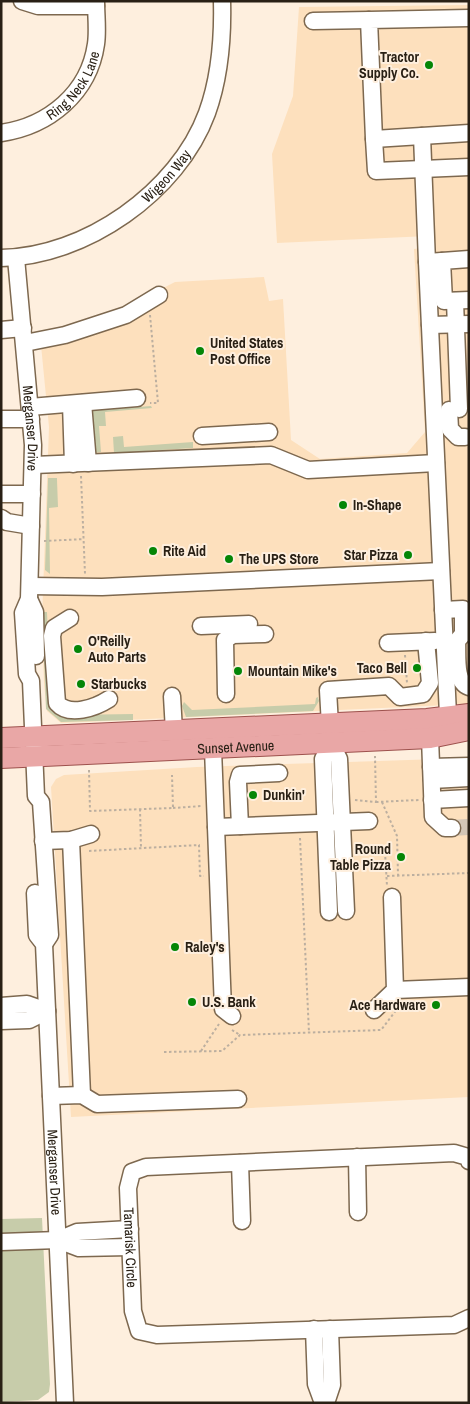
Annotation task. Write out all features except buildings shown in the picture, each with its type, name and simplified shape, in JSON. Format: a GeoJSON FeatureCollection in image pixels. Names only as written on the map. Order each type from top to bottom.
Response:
{"type":"FeatureCollection","features":[{"type":"Feature","properties":{"kind":"main road","name":"Sunset Avenue"},"geometry":{"type":"LineString","coordinates":[[1,738],[427,719],[469,714]]}},
{"type":"Feature","properties":{"kind":"main road","name":"Sunset Avenue"},"geometry":{"type":"LineString","coordinates":[[1,758],[430,738],[469,730]]}},
{"type":"Feature","properties":{"kind":"street"},"geometry":{"type":"LineString","coordinates":[[22,1],[38,6],[96,4]]}},
{"type":"Feature","properties":{"kind":"street","name":"Wigeon Way"},"geometry":{"type":"LineString","coordinates":[[9,258],[66,245],[117,221],[170,176],[193,143],[213,95],[223,37],[222,1]]}},
{"type":"Feature","properties":{"kind":"street","name":"Ring Neck Lane"},"geometry":{"type":"LineString","coordinates":[[1,133],[29,127],[43,120],[70,99],[87,75],[96,44],[96,4]]}},
{"type":"Feature","properties":{"kind":"street"},"geometry":{"type":"LineString","coordinates":[[313,21],[469,18]]}},
{"type":"Feature","properties":{"kind":"street"},"geometry":{"type":"LineString","coordinates":[[369,20],[376,172],[469,167]]}},
{"type":"Feature","properties":{"kind":"street"},"geometry":{"type":"LineString","coordinates":[[374,139],[469,134]]}},
{"type":"Feature","properties":{"kind":"street"},"geometry":{"type":"LineString","coordinates":[[422,136],[423,169],[434,261],[444,301],[462,300],[465,324],[450,429],[458,436],[465,437]]}},
{"type":"Feature","properties":{"kind":"street","name":"Merganser Drive"},"geometry":{"type":"LineString","coordinates":[[9,258],[24,336],[34,465],[29,593],[35,612],[37,674],[31,681],[36,796],[41,802],[50,934],[44,944]]}},
{"type":"Feature","properties":{"kind":"street"},"geometry":{"type":"LineString","coordinates":[[434,261],[469,259]]}},
{"type":"Feature","properties":{"kind":"street"},"geometry":{"type":"LineString","coordinates":[[434,261],[430,325],[453,410],[436,462],[448,715]]}},
{"type":"Feature","properties":{"kind":"street"},"geometry":{"type":"LineString","coordinates":[[1,330],[24,336],[64,335],[126,315],[159,295]]}},
{"type":"Feature","properties":{"kind":"street"},"geometry":{"type":"LineString","coordinates":[[430,325],[465,324]]}},
{"type":"Feature","properties":{"kind":"street"},"geometry":{"type":"LineString","coordinates":[[1,419],[77,403],[137,398]]}},
{"type":"Feature","properties":{"kind":"street"},"geometry":{"type":"LineString","coordinates":[[77,403],[81,468]]}},
{"type":"Feature","properties":{"kind":"street"},"geometry":{"type":"LineString","coordinates":[[202,436],[269,432]]}},
{"type":"Feature","properties":{"kind":"street"},"geometry":{"type":"LineString","coordinates":[[34,465],[81,468],[271,455],[308,470],[436,462]]}},
{"type":"Feature","properties":{"kind":"street"},"geometry":{"type":"LineString","coordinates":[[1,494],[32,494]]}},
{"type":"Feature","properties":{"kind":"street"},"geometry":{"type":"LineString","coordinates":[[1,518],[7,522],[31,526]]}},
{"type":"Feature","properties":{"kind":"street"},"geometry":{"type":"LineString","coordinates":[[29,593],[66,582],[441,571]]}},
{"type":"Feature","properties":{"kind":"street"},"geometry":{"type":"LineString","coordinates":[[443,610],[462,609],[463,634],[458,641],[459,677],[462,683],[469,687]]}},
{"type":"Feature","properties":{"kind":"street"},"geometry":{"type":"LineString","coordinates":[[70,618],[54,628],[52,636],[56,703],[69,710],[91,708],[109,699]]}},
{"type":"Feature","properties":{"kind":"street"},"geometry":{"type":"LineString","coordinates":[[201,626],[265,628],[233,635],[225,640],[226,694]]}},
{"type":"Feature","properties":{"kind":"street"},"geometry":{"type":"LineString","coordinates":[[388,643],[444,640]]}},
{"type":"Feature","properties":{"kind":"street"},"geometry":{"type":"LineString","coordinates":[[346,911],[339,759],[331,742],[328,690],[389,686],[397,696],[419,696],[429,687],[426,641]]}},
{"type":"Feature","properties":{"kind":"street"},"geometry":{"type":"LineString","coordinates":[[172,696],[174,731]]}},
{"type":"Feature","properties":{"kind":"street"},"geometry":{"type":"LineString","coordinates":[[430,738],[429,786],[433,817],[445,828],[452,828]]}},
{"type":"Feature","properties":{"kind":"street"},"geometry":{"type":"LineString","coordinates":[[330,912],[323,759],[331,742]]}},
{"type":"Feature","properties":{"kind":"street"},"geometry":{"type":"LineString","coordinates":[[213,748],[223,1009],[225,1020]]}},
{"type":"Feature","properties":{"kind":"street"},"geometry":{"type":"LineString","coordinates":[[429,786],[469,766]]}},
{"type":"Feature","properties":{"kind":"street"},"geometry":{"type":"LineString","coordinates":[[240,826],[238,782],[240,775],[279,773]]}},
{"type":"Feature","properties":{"kind":"street"},"geometry":{"type":"LineString","coordinates":[[429,786],[469,778]]}},
{"type":"Feature","properties":{"kind":"street"},"geometry":{"type":"LineString","coordinates":[[429,786],[469,787]]}},
{"type":"Feature","properties":{"kind":"street"},"geometry":{"type":"LineString","coordinates":[[429,786],[469,798]]}},
{"type":"Feature","properties":{"kind":"street","name":"Merganser Drive"},"geometry":{"type":"LineString","coordinates":[[36,796],[31,802],[36,925],[37,934],[44,944],[65,1403]]}},
{"type":"Feature","properties":{"kind":"street"},"geometry":{"type":"LineString","coordinates":[[216,827],[369,821]]}},
{"type":"Feature","properties":{"kind":"street"},"geometry":{"type":"LineString","coordinates":[[43,841],[71,840],[91,834]]}},
{"type":"Feature","properties":{"kind":"street"},"geometry":{"type":"LineString","coordinates":[[71,840],[82,1095]]}},
{"type":"Feature","properties":{"kind":"street"},"geometry":{"type":"LineString","coordinates":[[387,894],[399,996]]}},
{"type":"Feature","properties":{"kind":"street"},"geometry":{"type":"LineString","coordinates":[[374,1010],[399,996],[469,987]]}},
{"type":"Feature","properties":{"kind":"street"},"geometry":{"type":"LineString","coordinates":[[1,1006],[27,1004],[47,1011]]}},
{"type":"Feature","properties":{"kind":"street"},"geometry":{"type":"LineString","coordinates":[[1,1020],[29,1020],[47,1011]]}},
{"type":"Feature","properties":{"kind":"street"},"geometry":{"type":"LineString","coordinates":[[51,1096],[82,1095],[97,1104],[238,1099]]}},
{"type":"Feature","properties":{"kind":"street","name":"Tamarisk Circle"},"geometry":{"type":"LineString","coordinates":[[469,1161],[468,1157],[454,1153],[146,1167],[132,1172],[128,1188],[133,1311],[139,1331],[157,1334],[454,1325],[469,1318]]}},
{"type":"Feature","properties":{"kind":"street"},"geometry":{"type":"LineString","coordinates":[[357,1157],[358,1212]]}},
{"type":"Feature","properties":{"kind":"street"},"geometry":{"type":"LineString","coordinates":[[240,1163],[242,1221]]}},
{"type":"Feature","properties":{"kind":"street"},"geometry":{"type":"LineString","coordinates":[[1,1242],[58,1240],[77,1232],[130,1229]]}},
{"type":"Feature","properties":{"kind":"street"},"geometry":{"type":"LineString","coordinates":[[58,1240],[79,1248],[130,1246]]}},
{"type":"Feature","properties":{"kind":"street"},"geometry":{"type":"LineString","coordinates":[[322,1329],[316,1384],[324,1403]]}},
{"type":"Feature","properties":{"kind":"path"},"geometry":{"type":"LineString","coordinates":[[81,468],[85,575]]}},
{"type":"Feature","properties":{"kind":"path"},"geometry":{"type":"LineString","coordinates":[[41,541],[84,539]]}},
{"type":"Feature","properties":{"kind":"path"},"geometry":{"type":"LineString","coordinates":[[405,650],[407,697]]}},
{"type":"Feature","properties":{"kind":"path"},"geometry":{"type":"LineString","coordinates":[[89,769],[90,811],[173,808],[172,775]]}},
{"type":"Feature","properties":{"kind":"path"},"geometry":{"type":"LineString","coordinates":[[376,802],[420,800],[429,786]]}},
{"type":"Feature","properties":{"kind":"path"},"geometry":{"type":"LineString","coordinates":[[382,802],[396,836],[398,875]]}},
{"type":"Feature","properties":{"kind":"path"},"geometry":{"type":"LineString","coordinates":[[140,809],[141,848]]}},
{"type":"Feature","properties":{"kind":"path"},"geometry":{"type":"LineString","coordinates":[[89,851],[199,846],[200,876],[209,876]]}},
{"type":"Feature","properties":{"kind":"path"},"geometry":{"type":"LineString","coordinates":[[385,852],[387,894]]}},
{"type":"Feature","properties":{"kind":"path"},"geometry":{"type":"LineString","coordinates":[[387,876],[469,873]]}},
{"type":"Feature","properties":{"kind":"path"},"geometry":{"type":"LineString","coordinates":[[164,1052],[222,1051],[240,1035],[381,1030],[399,996]]}},
{"type":"Feature","properties":{"kind":"path"},"geometry":{"type":"LineString","coordinates":[[201,1051],[221,1022],[225,1020],[240,1035]]}},
{"type":"Feature","properties":{"kind":"shaded area"},"geometry":{"type":"Polygon","coordinates":[[[469,5],[469,704],[61,723],[47,711],[44,684],[42,619],[49,427],[40,335],[108,316],[175,282],[264,277],[269,301],[283,299],[291,440],[320,459],[407,453],[425,432],[414,249],[428,247],[428,236],[277,243],[272,154],[293,96],[299,7],[469,5]]]}},
{"type":"Feature","properties":{"kind":"shaded area"},"geometry":{"type":"Polygon","coordinates":[[[469,758],[469,1097],[71,1117],[51,787],[56,779],[64,775],[197,767],[469,758]]]}},
{"type":"Feature","properties":{"kind":"green space"},"geometry":{"type":"Polygon","coordinates":[[[151,406],[152,408],[105,412],[106,426],[99,426],[101,452],[92,453],[89,411],[151,406]]]}},
{"type":"Feature","properties":{"kind":"green space"},"geometry":{"type":"Polygon","coordinates":[[[123,436],[124,447],[193,442],[193,448],[114,453],[113,437],[123,436]]]}},
{"type":"Feature","properties":{"kind":"green space"},"geometry":{"type":"Polygon","coordinates":[[[48,478],[57,478],[58,507],[49,508],[50,574],[45,570],[48,478]]]}},
{"type":"Feature","properties":{"kind":"green space"},"geometry":{"type":"Polygon","coordinates":[[[42,612],[47,612],[51,702],[69,715],[133,714],[133,720],[61,722],[46,709],[42,612]]]}},
{"type":"Feature","properties":{"kind":"green space"},"geometry":{"type":"Polygon","coordinates":[[[318,697],[319,701],[313,711],[186,717],[182,706],[184,702],[192,710],[315,704],[318,697]]]}},
{"type":"Feature","properties":{"kind":"green space"},"geometry":{"type":"Polygon","coordinates":[[[42,1218],[49,1392],[38,1400],[1,1402],[1,1219],[42,1218]]]}},
{"type":"Feature","properties":{"kind":"tunnel"},"geometry":{"type":"LineString","coordinates":[[452,828],[469,827]]}},
{"type":"Feature","properties":{"kind":"place","name":"Tractor Supply Co."},"geometry":{"type":"Point","coordinates":[429,65]}},
{"type":"Feature","properties":{"kind":"place","name":"United States Post Office"},"geometry":{"type":"Point","coordinates":[200,351]}},
{"type":"Feature","properties":{"kind":"place","name":"In-Shape"},"geometry":{"type":"Point","coordinates":[343,505]}},
{"type":"Feature","properties":{"kind":"place","name":"Rite Aid"},"geometry":{"type":"Point","coordinates":[153,551]}},
{"type":"Feature","properties":{"kind":"place","name":"Star Pizza"},"geometry":{"type":"Point","coordinates":[408,555]}},
{"type":"Feature","properties":{"kind":"place","name":"The UPS Store"},"geometry":{"type":"Point","coordinates":[229,559]}},
{"type":"Feature","properties":{"kind":"place","name":"O'Reilly Auto Parts"},"geometry":{"type":"Point","coordinates":[78,649]}},
{"type":"Feature","properties":{"kind":"place","name":"Taco Bell"},"geometry":{"type":"Point","coordinates":[417,668]}},
{"type":"Feature","properties":{"kind":"place","name":"Mountain Mike's"},"geometry":{"type":"Point","coordinates":[238,671]}},
{"type":"Feature","properties":{"kind":"place","name":"Starbucks"},"geometry":{"type":"Point","coordinates":[81,684]}},
{"type":"Feature","properties":{"kind":"place","name":"Dunkin'"},"geometry":{"type":"Point","coordinates":[253,795]}},
{"type":"Feature","properties":{"kind":"place","name":"Round Table Pizza"},"geometry":{"type":"Point","coordinates":[401,857]}},
{"type":"Feature","properties":{"kind":"place","name":"Raley's"},"geometry":{"type":"Point","coordinates":[175,947]}},
{"type":"Feature","properties":{"kind":"place","name":"U.S. Bank"},"geometry":{"type":"Point","coordinates":[192,1002]}},
{"type":"Feature","properties":{"kind":"place","name":"Ace Hardware"},"geometry":{"type":"Point","coordinates":[436,1005]}}]}
